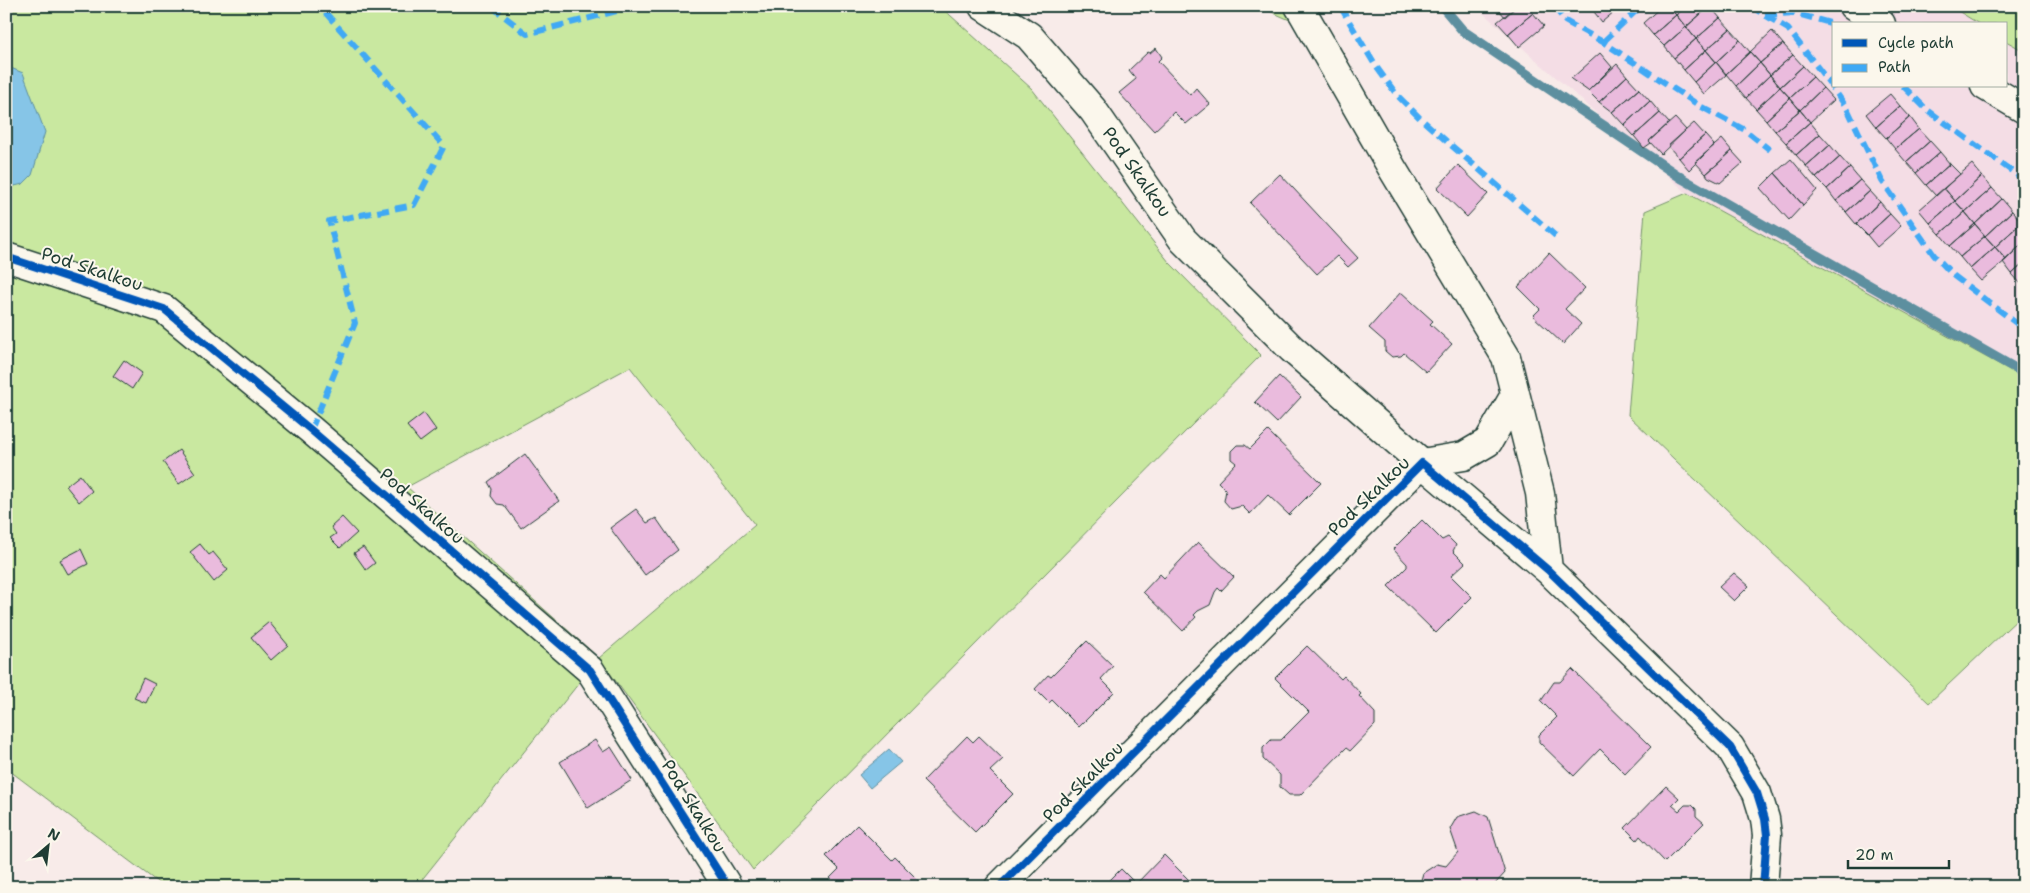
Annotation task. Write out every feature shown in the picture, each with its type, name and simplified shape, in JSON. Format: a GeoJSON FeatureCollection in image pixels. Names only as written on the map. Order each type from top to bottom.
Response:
{"type":"FeatureCollection","features":[{"type":"Feature","properties":{"kind":"street","name":"Pod Skalkou"},"geometry":{"type":"LineString","coordinates":[[984,6],[1029,36],[1094,110],[1183,240],[1292,349],[1548,570],[1730,748],[1757,793],[1765,819],[1767,835],[1763,887]]}},
{"type":"Feature","properties":{"kind":"street"},"geometry":{"type":"LineString","coordinates":[[1299,6],[1392,168],[1506,357],[1514,395],[1540,492],[1548,570]]}},
{"type":"Feature","properties":{"kind":"street"},"geometry":{"type":"LineString","coordinates":[[1853,6],[1878,22]]}},
{"type":"Feature","properties":{"kind":"street"},"geometry":{"type":"LineString","coordinates":[[1988,88],[2024,109]]}},
{"type":"Feature","properties":{"kind":"street","name":"Pod Skalkou"},"geometry":{"type":"LineString","coordinates":[[6,257],[164,309],[311,430],[590,670],[728,887]]}},
{"type":"Feature","properties":{"kind":"street","name":"Pod Skalkou"},"geometry":{"type":"LineString","coordinates":[[999,887],[1422,463],[1464,456],[1488,442],[1514,395]]}},
{"type":"Feature","properties":{"kind":"shaded area"},"geometry":{"type":"Polygon","coordinates":[[[1475,6],[1950,6],[1976,22],[1832,22],[1832,88],[2008,88],[2008,42],[2024,51],[2024,378],[1687,193],[1475,6]]]}},
{"type":"Feature","properties":{"kind":"green space"},"geometry":{"type":"Polygon","coordinates":[[[6,6],[940,6],[1032,89],[1169,262],[1261,355],[753,870],[599,658],[416,887],[164,887],[6,768],[6,6]],[[630,367],[407,487],[599,658],[755,525],[630,367]]]}},
{"type":"Feature","properties":{"kind":"green space"},"geometry":{"type":"Polygon","coordinates":[[[1258,6],[1286,6],[1292,21],[1258,6]]]}},
{"type":"Feature","properties":{"kind":"green space"},"geometry":{"type":"Polygon","coordinates":[[[1950,6],[2024,6],[2024,51],[2008,42],[2008,22],[1976,22],[1950,6]]]}},
{"type":"Feature","properties":{"kind":"green space"},"geometry":{"type":"Polygon","coordinates":[[[1687,193],[2024,378],[2024,613],[1929,703],[1628,415],[1645,211],[1687,193]]]}},
{"type":"Feature","properties":{"kind":"water"},"geometry":{"type":"Polygon","coordinates":[[[6,66],[23,73],[45,132],[32,175],[23,184],[6,188],[6,66]]]}},
{"type":"Feature","properties":{"kind":"water"},"geometry":{"type":"Polygon","coordinates":[[[889,749],[901,762],[870,788],[859,775],[889,749]]]}},
{"type":"Feature","properties":{"kind":"building"},"geometry":{"type":"Polygon","coordinates":[[[1496,6],[1517,6],[1505,17],[1496,6]]]}},
{"type":"Feature","properties":{"kind":"building"},"geometry":{"type":"Polygon","coordinates":[[[1517,6],[1528,6],[1533,13],[1508,34],[1497,22],[1517,6]]]}},
{"type":"Feature","properties":{"kind":"building"},"geometry":{"type":"Polygon","coordinates":[[[1594,6],[1621,6],[1602,22],[1591,8],[1594,6]]]}},
{"type":"Feature","properties":{"kind":"building"},"geometry":{"type":"Polygon","coordinates":[[[1662,6],[1668,6],[1676,15],[1653,35],[1643,23],[1662,6]]]}},
{"type":"Feature","properties":{"kind":"building"},"geometry":{"type":"Polygon","coordinates":[[[1668,6],[1687,6],[1676,15],[1668,6]]]}},
{"type":"Feature","properties":{"kind":"building"},"geometry":{"type":"Polygon","coordinates":[[[1687,6],[1710,6],[1686,27],[1676,15],[1687,6]]]}},
{"type":"Feature","properties":{"kind":"building"},"geometry":{"type":"Polygon","coordinates":[[[1710,6],[1720,18],[1696,39],[1686,27],[1710,6]]]}},
{"type":"Feature","properties":{"kind":"building"},"geometry":{"type":"Polygon","coordinates":[[[1533,13],[1544,26],[1519,47],[1508,34],[1533,13]]]}},
{"type":"Feature","properties":{"kind":"building"},"geometry":{"type":"Polygon","coordinates":[[[1676,15],[1686,27],[1664,46],[1653,35],[1676,15]]]}},
{"type":"Feature","properties":{"kind":"building"},"geometry":{"type":"Polygon","coordinates":[[[1720,18],[1730,29],[1706,50],[1696,39],[1720,18]]]}},
{"type":"Feature","properties":{"kind":"building"},"geometry":{"type":"Polygon","coordinates":[[[1686,27],[1696,39],[1674,58],[1664,46],[1686,27]]]}},
{"type":"Feature","properties":{"kind":"building"},"geometry":{"type":"Polygon","coordinates":[[[1730,29],[1740,40],[1716,62],[1706,50],[1730,29]]]}},
{"type":"Feature","properties":{"kind":"building"},"geometry":{"type":"Polygon","coordinates":[[[1772,31],[1783,44],[1760,63],[1750,52],[1772,31]]]}},
{"type":"Feature","properties":{"kind":"building"},"geometry":{"type":"Polygon","coordinates":[[[1696,39],[1706,50],[1684,70],[1674,58],[1696,39]]]}},
{"type":"Feature","properties":{"kind":"building"},"geometry":{"type":"Polygon","coordinates":[[[1740,40],[1750,52],[1726,74],[1716,62],[1740,40]]]}},
{"type":"Feature","properties":{"kind":"building"},"geometry":{"type":"Polygon","coordinates":[[[1783,44],[1793,55],[1770,75],[1760,63],[1783,44]]]}},
{"type":"Feature","properties":{"kind":"building"},"geometry":{"type":"Polygon","coordinates":[[[1156,48],[1162,57],[1158,61],[1190,95],[1196,88],[1210,104],[1186,124],[1174,112],[1154,131],[1119,93],[1136,79],[1129,70],[1148,52],[1150,53],[1156,48]]]}},
{"type":"Feature","properties":{"kind":"building"},"geometry":{"type":"Polygon","coordinates":[[[1706,50],[1716,62],[1694,82],[1684,70],[1706,50]]]}},
{"type":"Feature","properties":{"kind":"building"},"geometry":{"type":"Polygon","coordinates":[[[1750,52],[1760,63],[1736,86],[1726,74],[1750,52]]]}},
{"type":"Feature","properties":{"kind":"building"},"geometry":{"type":"Polygon","coordinates":[[[1600,53],[1612,67],[1588,91],[1571,79],[1600,53]]]}},
{"type":"Feature","properties":{"kind":"building"},"geometry":{"type":"Polygon","coordinates":[[[1793,55],[1803,66],[1780,87],[1770,75],[1793,55]]]}},
{"type":"Feature","properties":{"kind":"building"},"geometry":{"type":"Polygon","coordinates":[[[1716,62],[1726,75],[1704,94],[1694,82],[1716,62]]]}},
{"type":"Feature","properties":{"kind":"building"},"geometry":{"type":"Polygon","coordinates":[[[1760,63],[1770,75],[1746,98],[1736,86],[1760,63]]]}},
{"type":"Feature","properties":{"kind":"building"},"geometry":{"type":"Polygon","coordinates":[[[1617,64],[1627,76],[1599,102],[1588,91],[1617,64]]]}},
{"type":"Feature","properties":{"kind":"building"},"geometry":{"type":"Polygon","coordinates":[[[1803,66],[1813,77],[1790,98],[1780,87],[1803,66]]]}},
{"type":"Feature","properties":{"kind":"building"},"geometry":{"type":"Polygon","coordinates":[[[1770,75],[1780,87],[1756,109],[1746,98],[1770,75]]]}},
{"type":"Feature","properties":{"kind":"building"},"geometry":{"type":"Polygon","coordinates":[[[1627,76],[1639,89],[1612,112],[1599,102],[1627,76]]]}},
{"type":"Feature","properties":{"kind":"building"},"geometry":{"type":"Polygon","coordinates":[[[1813,77],[1823,88],[1800,110],[1790,98],[1813,77]]]}},
{"type":"Feature","properties":{"kind":"building"},"geometry":{"type":"Polygon","coordinates":[[[1780,87],[1790,98],[1766,120],[1756,109],[1780,87]]]}},
{"type":"Feature","properties":{"kind":"building"},"geometry":{"type":"Polygon","coordinates":[[[1823,88],[1834,100],[1810,122],[1800,110],[1823,88]]]}},
{"type":"Feature","properties":{"kind":"building"},"geometry":{"type":"Polygon","coordinates":[[[1639,89],[1650,101],[1624,125],[1612,112],[1639,89]]]}},
{"type":"Feature","properties":{"kind":"building"},"geometry":{"type":"Polygon","coordinates":[[[1890,94],[1900,106],[1876,127],[1866,114],[1890,94]]]}},
{"type":"Feature","properties":{"kind":"building"},"geometry":{"type":"Polygon","coordinates":[[[1790,98],[1800,110],[1775,131],[1766,120],[1790,98]]]}},
{"type":"Feature","properties":{"kind":"building"},"geometry":{"type":"Polygon","coordinates":[[[1650,101],[1660,113],[1634,136],[1624,125],[1650,101]]]}},
{"type":"Feature","properties":{"kind":"building"},"geometry":{"type":"Polygon","coordinates":[[[1900,106],[1910,117],[1886,138],[1876,127],[1900,106]]]}},
{"type":"Feature","properties":{"kind":"building"},"geometry":{"type":"Polygon","coordinates":[[[1800,110],[1810,122],[1786,143],[1775,131],[1800,110]]]}},
{"type":"Feature","properties":{"kind":"building"},"geometry":{"type":"Polygon","coordinates":[[[1660,113],[1669,123],[1644,148],[1634,136],[1660,113]]]}},
{"type":"Feature","properties":{"kind":"building"},"geometry":{"type":"Polygon","coordinates":[[[1910,117],[1919,129],[1895,149],[1886,138],[1910,117]]]}},
{"type":"Feature","properties":{"kind":"building"},"geometry":{"type":"Polygon","coordinates":[[[1675,118],[1686,130],[1661,154],[1649,141],[1675,118]]]}},
{"type":"Feature","properties":{"kind":"building"},"geometry":{"type":"Polygon","coordinates":[[[1810,122],[1820,134],[1796,155],[1786,143],[1810,122]]]}},
{"type":"Feature","properties":{"kind":"building"},"geometry":{"type":"Polygon","coordinates":[[[1694,123],[1705,135],[1679,158],[1668,146],[1694,123]]]}},
{"type":"Feature","properties":{"kind":"building"},"geometry":{"type":"Polygon","coordinates":[[[1919,129],[1930,141],[1906,162],[1895,149],[1919,129]]]}},
{"type":"Feature","properties":{"kind":"building"},"geometry":{"type":"Polygon","coordinates":[[[1820,134],[1830,145],[1806,166],[1796,155],[1820,134]]]}},
{"type":"Feature","properties":{"kind":"building"},"geometry":{"type":"Polygon","coordinates":[[[1705,135],[1714,145],[1689,170],[1679,158],[1705,135]]]}},
{"type":"Feature","properties":{"kind":"building"},"geometry":{"type":"Polygon","coordinates":[[[1722,139],[1732,151],[1706,174],[1695,162],[1722,139]]]}},
{"type":"Feature","properties":{"kind":"building"},"geometry":{"type":"Polygon","coordinates":[[[1930,141],[1940,152],[1916,173],[1906,162],[1930,141]]]}},
{"type":"Feature","properties":{"kind":"building"},"geometry":{"type":"Polygon","coordinates":[[[1830,145],[1840,157],[1816,178],[1806,166],[1830,145]]]}},
{"type":"Feature","properties":{"kind":"building"},"geometry":{"type":"Polygon","coordinates":[[[1732,151],[1743,163],[1720,183],[1708,177],[1706,174],[1732,151]]]}},
{"type":"Feature","properties":{"kind":"building"},"geometry":{"type":"Polygon","coordinates":[[[1940,152],[1950,164],[1926,185],[1916,173],[1940,152]]]}},
{"type":"Feature","properties":{"kind":"building"},"geometry":{"type":"Polygon","coordinates":[[[1840,157],[1850,168],[1827,189],[1816,178],[1840,157]]]}},
{"type":"Feature","properties":{"kind":"building"},"geometry":{"type":"Polygon","coordinates":[[[1791,159],[1817,190],[1803,205],[1775,173],[1791,159]]]}},
{"type":"Feature","properties":{"kind":"building"},"geometry":{"type":"Polygon","coordinates":[[[1950,164],[1960,174],[1936,196],[1926,185],[1950,164]]]}},
{"type":"Feature","properties":{"kind":"building"},"geometry":{"type":"Polygon","coordinates":[[[1972,164],[1982,176],[1955,201],[1944,188],[1972,164]]]}},
{"type":"Feature","properties":{"kind":"building"},"geometry":{"type":"Polygon","coordinates":[[[1458,165],[1488,194],[1467,217],[1437,188],[1458,165]]]}},
{"type":"Feature","properties":{"kind":"building"},"geometry":{"type":"Polygon","coordinates":[[[1850,168],[1860,180],[1836,201],[1827,189],[1850,168]]]}},
{"type":"Feature","properties":{"kind":"building"},"geometry":{"type":"Polygon","coordinates":[[[1775,173],[1803,205],[1789,220],[1760,188],[1775,173]]]}},
{"type":"Feature","properties":{"kind":"building"},"geometry":{"type":"Polygon","coordinates":[[[1280,174],[1358,258],[1348,267],[1337,256],[1317,274],[1250,203],[1280,174]]]}},
{"type":"Feature","properties":{"kind":"building"},"geometry":{"type":"Polygon","coordinates":[[[1982,176],[1992,188],[1965,212],[1955,201],[1982,176]]]}},
{"type":"Feature","properties":{"kind":"building"},"geometry":{"type":"Polygon","coordinates":[[[1860,180],[1870,191],[1846,212],[1836,201],[1860,180]]]}},
{"type":"Feature","properties":{"kind":"building"},"geometry":{"type":"Polygon","coordinates":[[[1944,188],[1955,201],[1930,223],[1919,210],[1944,188]]]}},
{"type":"Feature","properties":{"kind":"building"},"geometry":{"type":"Polygon","coordinates":[[[1992,188],[2002,199],[1975,224],[1965,212],[1992,188]]]}},
{"type":"Feature","properties":{"kind":"building"},"geometry":{"type":"Polygon","coordinates":[[[1870,191],[1880,202],[1856,224],[1846,212],[1870,191]]]}},
{"type":"Feature","properties":{"kind":"building"},"geometry":{"type":"Polygon","coordinates":[[[2002,199],[2012,211],[1985,236],[1975,224],[2002,199]]]}},
{"type":"Feature","properties":{"kind":"building"},"geometry":{"type":"Polygon","coordinates":[[[1955,201],[1965,212],[1940,234],[1930,223],[1955,201]]]}},
{"type":"Feature","properties":{"kind":"building"},"geometry":{"type":"Polygon","coordinates":[[[1880,202],[1890,214],[1867,235],[1856,224],[1880,202]]]}},
{"type":"Feature","properties":{"kind":"building"},"geometry":{"type":"Polygon","coordinates":[[[2012,211],[2022,222],[1995,247],[1985,236],[2012,211]]]}},
{"type":"Feature","properties":{"kind":"building"},"geometry":{"type":"Polygon","coordinates":[[[1965,212],[1975,224],[1950,246],[1940,234],[1965,212]]]}},
{"type":"Feature","properties":{"kind":"building"},"geometry":{"type":"Polygon","coordinates":[[[1890,214],[1901,226],[1877,247],[1867,235],[1890,214]]]}},
{"type":"Feature","properties":{"kind":"building"},"geometry":{"type":"Polygon","coordinates":[[[2022,222],[2024,242],[2006,260],[1995,247],[2022,222]]]}},
{"type":"Feature","properties":{"kind":"building"},"geometry":{"type":"Polygon","coordinates":[[[1975,224],[1985,236],[1960,257],[1950,246],[1975,224]]]}},
{"type":"Feature","properties":{"kind":"building"},"geometry":{"type":"Polygon","coordinates":[[[1985,236],[1995,247],[1970,269],[1960,257],[1985,236]]]}},
{"type":"Feature","properties":{"kind":"building"},"geometry":{"type":"Polygon","coordinates":[[[2024,242],[2024,263],[2012,274],[2003,262],[2024,242]]]}},
{"type":"Feature","properties":{"kind":"building"},"geometry":{"type":"Polygon","coordinates":[[[1995,247],[2006,260],[1981,281],[1970,269],[1995,247]]]}},
{"type":"Feature","properties":{"kind":"building"},"geometry":{"type":"Polygon","coordinates":[[[1549,253],[1585,288],[1565,309],[1581,324],[1563,344],[1533,316],[1540,309],[1518,287],[1549,253]]]}},
{"type":"Feature","properties":{"kind":"building"},"geometry":{"type":"Polygon","coordinates":[[[2024,263],[2024,283],[2022,285],[2012,274],[2024,263]]]}},
{"type":"Feature","properties":{"kind":"building"},"geometry":{"type":"Polygon","coordinates":[[[1401,292],[1433,321],[1430,324],[1452,344],[1426,372],[1404,353],[1401,356],[1392,357],[1385,351],[1385,342],[1369,328],[1401,292]]]}},
{"type":"Feature","properties":{"kind":"building"},"geometry":{"type":"Polygon","coordinates":[[[124,360],[142,373],[132,389],[113,376],[124,360]]]}},
{"type":"Feature","properties":{"kind":"building"},"geometry":{"type":"Polygon","coordinates":[[[1279,376],[1301,397],[1277,423],[1255,402],[1279,376]]]}},
{"type":"Feature","properties":{"kind":"building"},"geometry":{"type":"Polygon","coordinates":[[[424,413],[436,430],[420,442],[407,426],[424,413]]]}},
{"type":"Feature","properties":{"kind":"building"},"geometry":{"type":"Polygon","coordinates":[[[1268,431],[1321,483],[1289,515],[1268,495],[1250,514],[1242,506],[1231,509],[1224,501],[1226,490],[1218,482],[1236,463],[1231,459],[1231,451],[1237,445],[1245,445],[1250,449],[1268,431]]]}},
{"type":"Feature","properties":{"kind":"building"},"geometry":{"type":"Polygon","coordinates":[[[179,450],[195,473],[179,484],[163,462],[179,450]]]}},
{"type":"Feature","properties":{"kind":"building"},"geometry":{"type":"Polygon","coordinates":[[[525,454],[559,501],[521,528],[504,505],[497,504],[491,496],[492,489],[488,482],[525,454]]]}},
{"type":"Feature","properties":{"kind":"building"},"geometry":{"type":"Polygon","coordinates":[[[80,475],[92,491],[79,502],[66,486],[80,475]]]}},
{"type":"Feature","properties":{"kind":"building"},"geometry":{"type":"Polygon","coordinates":[[[636,509],[647,523],[656,518],[678,550],[645,575],[610,528],[636,509]]]}},
{"type":"Feature","properties":{"kind":"building"},"geometry":{"type":"Polygon","coordinates":[[[342,517],[357,533],[340,548],[330,538],[336,534],[331,527],[342,517]]]}},
{"type":"Feature","properties":{"kind":"building"},"geometry":{"type":"Polygon","coordinates":[[[1422,520],[1442,540],[1448,537],[1456,545],[1453,551],[1465,563],[1451,576],[1472,597],[1436,633],[1388,586],[1407,567],[1407,564],[1393,549],[1422,520]]]}},
{"type":"Feature","properties":{"kind":"building"},"geometry":{"type":"Polygon","coordinates":[[[1198,542],[1234,577],[1221,591],[1218,588],[1210,605],[1198,611],[1194,615],[1196,617],[1183,631],[1143,592],[1160,574],[1164,578],[1198,542]]]}},
{"type":"Feature","properties":{"kind":"building"},"geometry":{"type":"Polygon","coordinates":[[[200,544],[209,555],[213,552],[228,570],[214,582],[190,552],[200,544]]]}},
{"type":"Feature","properties":{"kind":"building"},"geometry":{"type":"Polygon","coordinates":[[[363,547],[375,563],[366,570],[354,553],[363,547]]]}},
{"type":"Feature","properties":{"kind":"building"},"geometry":{"type":"Polygon","coordinates":[[[81,549],[88,564],[68,574],[60,560],[81,549]]]}},
{"type":"Feature","properties":{"kind":"building"},"geometry":{"type":"Polygon","coordinates":[[[1734,573],[1749,586],[1734,601],[1719,587],[1734,573]]]}},
{"type":"Feature","properties":{"kind":"building"},"geometry":{"type":"Polygon","coordinates":[[[269,622],[288,645],[271,660],[251,637],[269,622]]]}},
{"type":"Feature","properties":{"kind":"building"},"geometry":{"type":"Polygon","coordinates":[[[1087,641],[1113,666],[1101,679],[1114,692],[1079,727],[1052,700],[1049,703],[1035,689],[1048,675],[1051,677],[1087,641]]]}},
{"type":"Feature","properties":{"kind":"building"},"geometry":{"type":"Polygon","coordinates":[[[1307,646],[1341,679],[1344,676],[1361,694],[1359,696],[1375,713],[1375,725],[1350,751],[1346,748],[1300,795],[1289,795],[1280,787],[1280,775],[1263,759],[1263,748],[1271,740],[1281,740],[1309,712],[1275,678],[1307,646]]]}},
{"type":"Feature","properties":{"kind":"building"},"geometry":{"type":"Polygon","coordinates":[[[1572,669],[1651,747],[1625,774],[1600,749],[1574,776],[1539,742],[1539,735],[1557,717],[1541,701],[1554,682],[1560,682],[1572,669]]]}},
{"type":"Feature","properties":{"kind":"building"},"geometry":{"type":"Polygon","coordinates":[[[143,678],[155,684],[146,703],[134,698],[143,678]]]}},
{"type":"Feature","properties":{"kind":"building"},"geometry":{"type":"Polygon","coordinates":[[[967,736],[973,742],[979,736],[1003,759],[990,771],[1013,794],[975,832],[923,781],[967,736]]]}},
{"type":"Feature","properties":{"kind":"building"},"geometry":{"type":"Polygon","coordinates":[[[595,740],[603,752],[611,747],[632,780],[588,808],[560,762],[595,740]]]}},
{"type":"Feature","properties":{"kind":"building"},"geometry":{"type":"Polygon","coordinates":[[[1666,786],[1679,798],[1672,805],[1679,811],[1685,805],[1692,805],[1696,809],[1696,816],[1704,823],[1665,862],[1640,836],[1637,840],[1625,828],[1666,786]]]}},
{"type":"Feature","properties":{"kind":"building"},"geometry":{"type":"Polygon","coordinates":[[[1476,811],[1488,817],[1505,873],[1495,884],[1496,887],[1419,887],[1423,873],[1437,864],[1446,866],[1458,852],[1450,829],[1457,817],[1476,811]]]}},
{"type":"Feature","properties":{"kind":"building"},"geometry":{"type":"Polygon","coordinates":[[[857,825],[892,860],[895,857],[923,885],[920,887],[839,887],[830,878],[839,869],[826,856],[857,825]]]}},
{"type":"Feature","properties":{"kind":"building"},"geometry":{"type":"Polygon","coordinates":[[[1164,855],[1189,880],[1182,887],[1103,887],[1121,869],[1136,884],[1164,855]]]}},
{"type":"Feature","properties":{"kind":"waterway"},"geometry":{"type":"LineString","coordinates":[[1442,6],[1463,31],[1683,179],[2020,371],[2024,376]]}},
{"type":"Feature","properties":{"kind":"marked path"},"geometry":{"type":"LineString","coordinates":[[311,430],[355,323],[329,221],[414,205],[444,146],[323,10],[323,6]]}},
{"type":"Feature","properties":{"kind":"marked path"},"geometry":{"type":"LineString","coordinates":[[491,6],[527,34],[637,6]]}},
{"type":"Feature","properties":{"kind":"marked path"},"geometry":{"type":"LineString","coordinates":[[1340,6],[1375,65],[1397,95],[1421,119],[1558,238]]}},
{"type":"Feature","properties":{"kind":"marked path"},"geometry":{"type":"LineString","coordinates":[[1554,6],[1565,21],[1603,42],[1700,106],[1745,130],[1770,150]]}},
{"type":"Feature","properties":{"kind":"marked path"},"geometry":{"type":"LineString","coordinates":[[1603,42],[1641,6]]}},
{"type":"Feature","properties":{"kind":"marked path"},"geometry":{"type":"LineString","coordinates":[[1750,6],[1788,29],[1832,87]]}},
{"type":"Feature","properties":{"kind":"marked path"},"geometry":{"type":"LineString","coordinates":[[1765,15],[1794,13],[1832,23]]}},
{"type":"Feature","properties":{"kind":"marked path"},"geometry":{"type":"LineString","coordinates":[[1833,88],[1847,108],[1882,181],[1934,255],[1954,276],[2024,329]]}},
{"type":"Feature","properties":{"kind":"marked path"},"geometry":{"type":"LineString","coordinates":[[1905,88],[1926,109],[2024,180]]}},
{"type":"Feature","properties":{"kind":"cycle path"},"geometry":{"type":"LineString","coordinates":[[6,257],[164,309],[311,430],[590,670],[728,887]]}},
{"type":"Feature","properties":{"kind":"cycle path"},"geometry":{"type":"LineString","coordinates":[[999,887],[1422,463],[1548,570],[1730,747],[1757,793],[1765,819],[1767,835],[1763,887]]}}]}
